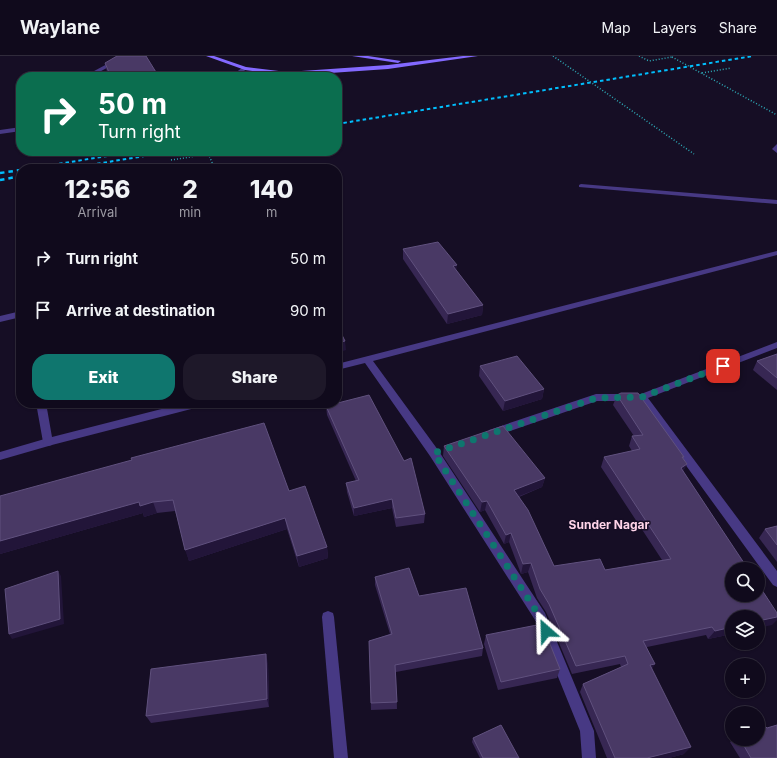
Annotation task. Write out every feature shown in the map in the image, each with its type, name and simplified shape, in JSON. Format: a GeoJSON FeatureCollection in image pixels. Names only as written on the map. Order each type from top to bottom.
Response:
{"type":"FeatureCollection","features":[{"type":"Feature","properties":{"kind":"main road"},"geometry":{"type":"LineString","coordinates":[[209,56],[245,68],[266,72]]}},
{"type":"Feature","properties":{"kind":"main road"},"geometry":{"type":"LineString","coordinates":[[355,56],[390,61],[439,56]]}},
{"type":"Feature","properties":{"kind":"main road"},"geometry":{"type":"LineString","coordinates":[[324,72],[388,67],[475,56]]}},
{"type":"Feature","properties":{"kind":"street"},"geometry":{"type":"LineString","coordinates":[[96,72],[126,56]]}},
{"type":"Feature","properties":{"kind":"street"},"geometry":{"type":"LineString","coordinates":[[240,72],[245,68]]}},
{"type":"Feature","properties":{"kind":"street"},"geometry":{"type":"LineString","coordinates":[[0,132],[16,130]]}},
{"type":"Feature","properties":{"kind":"street"},"geometry":{"type":"LineString","coordinates":[[777,146],[777,151]]}},
{"type":"Feature","properties":{"kind":"street"},"geometry":{"type":"LineString","coordinates":[[581,186],[777,202]]}},
{"type":"Feature","properties":{"kind":"street"},"geometry":{"type":"LineString","coordinates":[[342,366],[777,253]]}},
{"type":"Feature","properties":{"kind":"street"},"geometry":{"type":"LineString","coordinates":[[0,319],[16,315]]}},
{"type":"Feature","properties":{"kind":"street"},"geometry":{"type":"LineString","coordinates":[[486,436],[596,398],[642,397],[777,345]]}},
{"type":"Feature","properties":{"kind":"street"},"geometry":{"type":"LineString","coordinates":[[367,359],[438,452],[540,617],[587,731],[589,758]]}},
{"type":"Feature","properties":{"kind":"street"},"geometry":{"type":"LineString","coordinates":[[642,397],[777,581]]}},
{"type":"Feature","properties":{"kind":"street"},"geometry":{"type":"LineString","coordinates":[[42,408],[48,442]]}},
{"type":"Feature","properties":{"kind":"street"},"geometry":{"type":"LineString","coordinates":[[0,456],[180,408]]}},
{"type":"Feature","properties":{"kind":"street"},"geometry":{"type":"LineString","coordinates":[[328,617],[341,758]]}},
{"type":"Feature","properties":{"kind":"path"},"geometry":{"type":"LineString","coordinates":[[553,56],[694,154]]}},
{"type":"Feature","properties":{"kind":"path"},"geometry":{"type":"LineString","coordinates":[[640,56],[648,61],[672,57],[777,115]]}},
{"type":"Feature","properties":{"kind":"path"},"geometry":{"type":"LineString","coordinates":[[702,73],[731,68]]}},
{"type":"Feature","properties":{"kind":"path"},"geometry":{"type":"LineString","coordinates":[[170,160],[195,156]]}},
{"type":"Feature","properties":{"kind":"building"},"geometry":{"type":"Polygon","coordinates":[[[117,56],[146,56],[156,72],[109,72],[105,63],[117,56]]]}},
{"type":"Feature","properties":{"kind":"building"},"geometry":{"type":"Polygon","coordinates":[[[438,242],[457,265],[453,266],[483,305],[448,314],[403,249],[438,242]]]}},
{"type":"Feature","properties":{"kind":"building"},"geometry":{"type":"Polygon","coordinates":[[[342,335],[345,341],[342,342],[342,335]]]}},
{"type":"Feature","properties":{"kind":"building"},"geometry":{"type":"Polygon","coordinates":[[[777,354],[777,378],[757,361],[777,354]]]}},
{"type":"Feature","properties":{"kind":"building"},"geometry":{"type":"Polygon","coordinates":[[[517,356],[544,389],[505,401],[480,366],[517,356]]]}},
{"type":"Feature","properties":{"kind":"building"},"geometry":{"type":"Polygon","coordinates":[[[621,393],[638,393],[684,457],[682,457],[687,464],[681,468],[743,562],[725,562],[725,602],[765,602],[765,595],[777,613],[777,617],[765,620],[765,610],[725,610],[725,629],[715,631],[712,627],[643,641],[655,664],[650,665],[691,747],[647,758],[615,758],[583,684],[628,664],[625,656],[576,666],[549,604],[540,589],[531,563],[523,564],[511,533],[506,535],[487,501],[482,502],[444,446],[503,426],[545,478],[514,490],[528,510],[554,566],[600,559],[605,570],[671,559],[604,457],[640,449],[632,436],[643,435],[617,395],[621,393]]]}},
{"type":"Feature","properties":{"kind":"building"},"geometry":{"type":"Polygon","coordinates":[[[369,395],[404,461],[411,458],[425,514],[396,518],[392,499],[354,508],[346,483],[359,480],[327,408],[342,408],[342,402],[369,395]]]}},
{"type":"Feature","properties":{"kind":"building"},"geometry":{"type":"Polygon","coordinates":[[[264,423],[289,491],[305,486],[327,547],[297,556],[285,518],[185,550],[173,500],[153,502],[140,506],[139,502],[0,541],[0,496],[132,460],[131,458],[264,423]]]}},
{"type":"Feature","properties":{"kind":"building"},"geometry":{"type":"Polygon","coordinates":[[[777,526],[777,545],[765,529],[777,526]]]}},
{"type":"Feature","properties":{"kind":"building"},"geometry":{"type":"Polygon","coordinates":[[[409,568],[419,596],[466,588],[483,648],[395,665],[397,702],[371,703],[369,641],[392,634],[375,577],[409,568]]]}},
{"type":"Feature","properties":{"kind":"building"},"geometry":{"type":"Polygon","coordinates":[[[58,571],[60,619],[9,634],[5,589],[58,571]]]}},
{"type":"Feature","properties":{"kind":"building"},"geometry":{"type":"Polygon","coordinates":[[[542,624],[560,669],[501,682],[486,635],[542,624]]]}},
{"type":"Feature","properties":{"kind":"building"},"geometry":{"type":"Polygon","coordinates":[[[266,654],[267,699],[146,716],[151,669],[266,654]]]}},
{"type":"Feature","properties":{"kind":"building"},"geometry":{"type":"Polygon","coordinates":[[[501,725],[519,758],[483,758],[473,738],[501,725]]]}},
{"type":"Feature","properties":{"kind":"building"},"geometry":{"type":"Polygon","coordinates":[[[777,725],[777,758],[751,758],[744,746],[765,746],[765,726],[767,728],[777,725]]]}},
{"type":"Feature","properties":{"kind":"railway"},"geometry":{"type":"LineString","coordinates":[[342,123],[753,56]]}},
{"type":"Feature","properties":{"kind":"railway"},"geometry":{"type":"LineString","coordinates":[[58,164],[107,156]]}},
{"type":"Feature","properties":{"kind":"railway"},"geometry":{"type":"LineString","coordinates":[[96,164],[144,156]]}},
{"type":"Feature","properties":{"kind":"railway"},"geometry":{"type":"LineString","coordinates":[[0,173],[16,171]]}},
{"type":"Feature","properties":{"kind":"railway"},"geometry":{"type":"LineString","coordinates":[[0,180],[16,177]]}},
{"type":"Feature","properties":{"kind":"district","name":"Sunder Nagar"},"geometry":{"type":"Point","coordinates":[609,525]}},
{"type":"Feature","properties":{"kind":"route"},"geometry":{"type":"LineString","coordinates":[[546,631],[540,617],[434,453],[596,398],[642,397],[723,366]]}}]}
